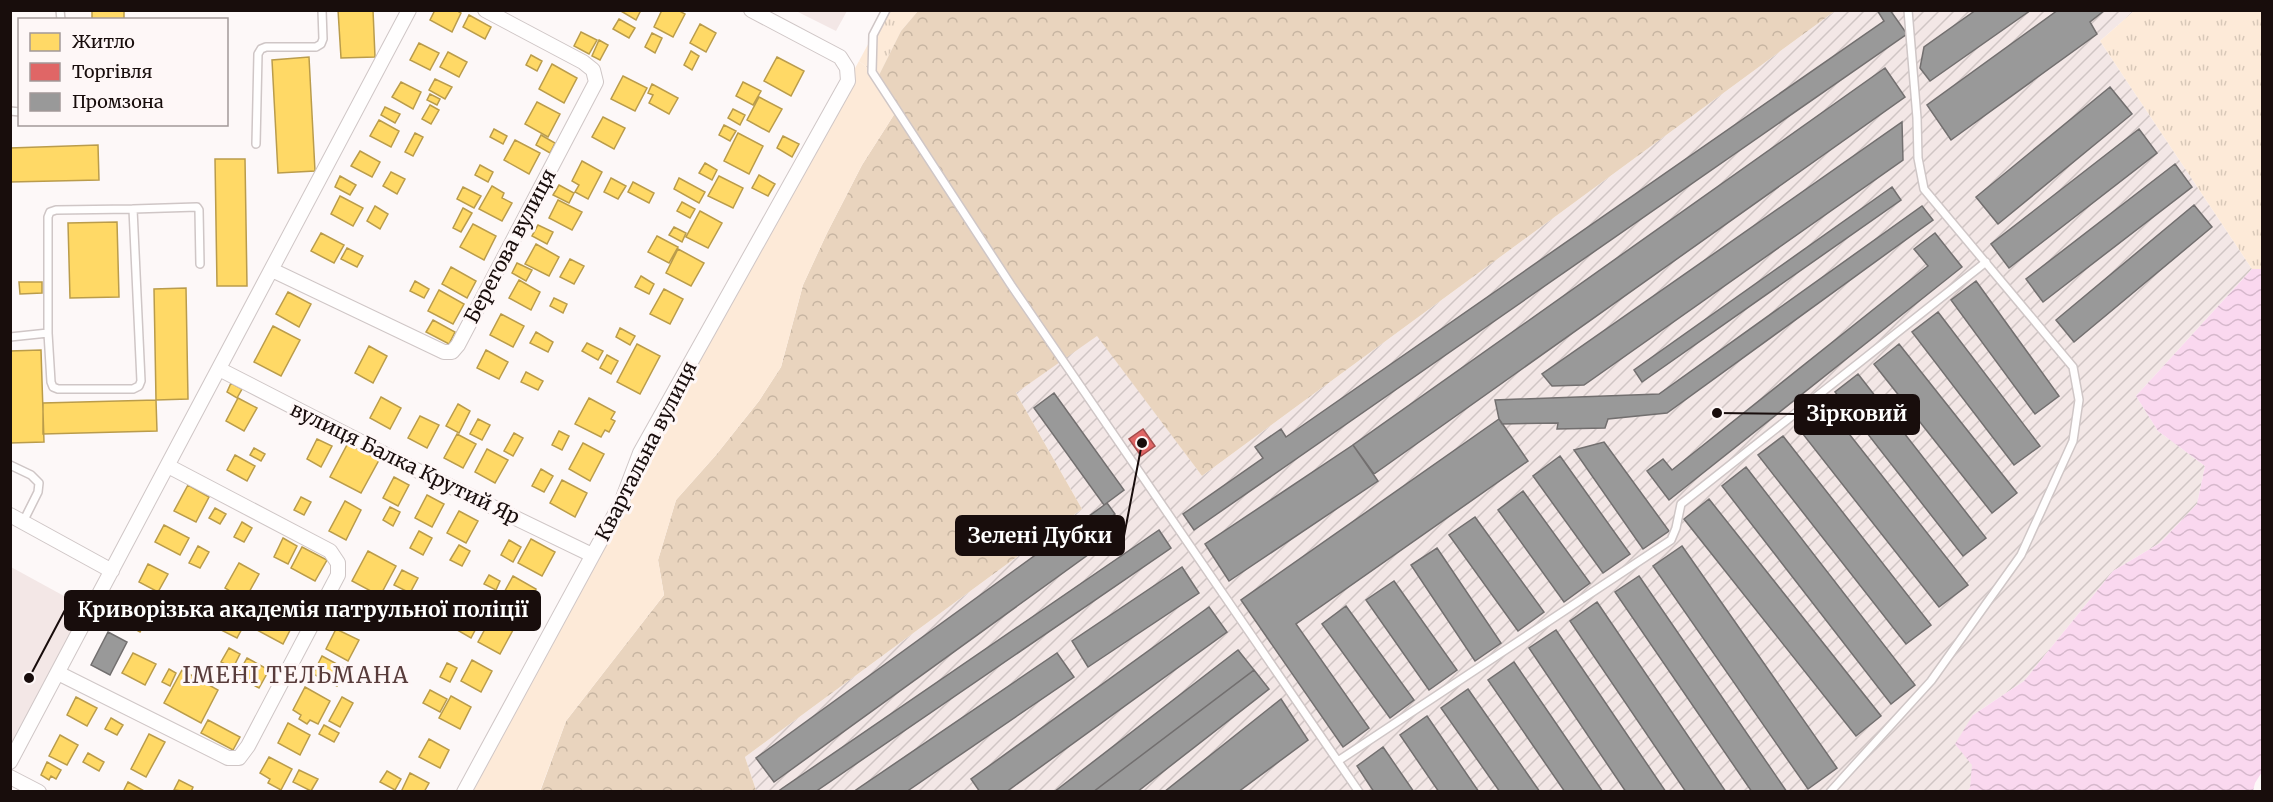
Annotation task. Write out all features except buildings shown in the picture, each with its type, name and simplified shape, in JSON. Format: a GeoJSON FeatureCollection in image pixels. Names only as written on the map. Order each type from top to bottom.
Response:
{"type":"FeatureCollection","features":[{"type":"Feature","properties":{"kind":"street"},"geometry":{"type":"LineString","coordinates":[[10,762],[410,10]]}},
{"type":"Feature","properties":{"kind":"street","name":"Берегова вулиця"},"geometry":{"type":"LineString","coordinates":[[272,270],[444,352],[452,352],[464,334],[596,82],[593,70],[583,62],[485,10]]}},
{"type":"Feature","properties":{"kind":"street","name":"Квартальна вулиця"},"geometry":{"type":"LineString","coordinates":[[464,792],[621,503],[640,453],[848,81],[847,68],[840,57],[751,10]]}},
{"type":"Feature","properties":{"kind":"street","name":"вулиця Балка Крутий Яр"},"geometry":{"type":"LineString","coordinates":[[219,369],[408,466],[592,555]]}},
{"type":"Feature","properties":{"kind":"street"},"geometry":{"type":"LineString","coordinates":[[58,673],[228,758],[239,758],[248,746],[338,575],[338,563],[330,551],[168,466]]}},
{"type":"Feature","properties":{"kind":"street"},"geometry":{"type":"LineString","coordinates":[[17,518],[112,571]]}},
{"type":"Feature","properties":{"kind":"street"},"geometry":{"type":"LineString","coordinates":[[10,777],[39,792]]}},
{"type":"Feature","properties":{"kind":"lane"},"geometry":{"type":"LineString","coordinates":[[256,144],[258,54],[266,47],[316,47],[321,44],[324,39],[322,10]]}},
{"type":"Feature","properties":{"kind":"lane"},"geometry":{"type":"LineString","coordinates":[[886,10],[873,36],[872,72],[1011,285],[1359,792]]}},
{"type":"Feature","properties":{"kind":"lane"},"geometry":{"type":"LineString","coordinates":[[1830,792],[1931,681],[2021,555],[2073,441],[2079,400],[2073,367],[1924,189],[1918,158],[1908,10]]}},
{"type":"Feature","properties":{"kind":"lane"},"geometry":{"type":"LineString","coordinates":[[134,209],[141,381],[139,386],[58,389],[53,387],[48,333],[48,218],[50,212],[56,210],[197,207],[201,264]]}},
{"type":"Feature","properties":{"kind":"lane"},"geometry":{"type":"LineString","coordinates":[[1338,761],[1671,540],[1681,504],[1986,262]]}},
{"type":"Feature","properties":{"kind":"lane"},"geometry":{"type":"LineString","coordinates":[[10,338],[48,333]]}},
{"type":"Feature","properties":{"kind":"lane"},"geometry":{"type":"LineString","coordinates":[[10,465],[31,475],[39,483],[38,492],[17,518]]}},
{"type":"Feature","properties":{"kind":"shaded area"},"geometry":{"type":"Polygon","coordinates":[[[796,11],[847,11],[836,31],[796,11]]]}},
{"type":"Feature","properties":{"kind":"shaded area"},"geometry":{"type":"Polygon","coordinates":[[[1835,11],[2134,11],[2100,41],[2252,269],[2136,396],[2158,431],[2205,466],[2197,504],[2160,543],[2113,571],[2024,681],[1973,715],[1973,765],[1970,788],[1967,791],[754,792],[756,790],[745,757],[1082,509],[1016,393],[1097,335],[1202,476],[1835,11]]]}},
{"type":"Feature","properties":{"kind":"shaded area"},"geometry":{"type":"Polygon","coordinates":[[[11,567],[86,608],[11,749],[11,567]]]}},
{"type":"Feature","properties":{"kind":"green space"},"geometry":{"type":"Polygon","coordinates":[[[886,11],[918,11],[901,31],[877,79],[859,61],[886,11]]]}},
{"type":"Feature","properties":{"kind":"green space"},"geometry":{"type":"Polygon","coordinates":[[[918,11],[1835,11],[1202,476],[1097,336],[1016,393],[1082,509],[745,757],[756,790],[540,792],[566,721],[664,595],[658,560],[676,500],[759,401],[781,367],[803,285],[862,165],[897,110],[877,79],[901,31],[918,11]]]}},
{"type":"Feature","properties":{"kind":"green space"},"geometry":{"type":"Polygon","coordinates":[[[2134,11],[2262,11],[2262,269],[2252,269],[2100,41],[2134,11]]]}},
{"type":"Feature","properties":{"kind":"green space"},"geometry":{"type":"Polygon","coordinates":[[[859,61],[872,72],[897,110],[862,165],[803,285],[781,367],[759,401],[676,500],[658,560],[664,595],[566,721],[540,791],[464,792],[640,453],[859,61]]]}},
{"type":"Feature","properties":{"kind":"water"},"geometry":{"type":"Polygon","coordinates":[[[2252,269],[2262,269],[2262,772],[2253,791],[1967,791],[1970,788],[1972,765],[1955,744],[1973,715],[2024,681],[2113,571],[2160,543],[2197,504],[2205,466],[2158,431],[2136,396],[2252,269]]]}},
{"type":"Feature","properties":{"kind":"place","name":"Зірковий"},"geometry":{"type":"Point","coordinates":[1717,413]}},
{"type":"Feature","properties":{"kind":"place","name":"Зелені Дубки"},"geometry":{"type":"Point","coordinates":[1142,443]}},
{"type":"Feature","properties":{"kind":"place","name":"Криворізька академія патрульної поліції"},"geometry":{"type":"Point","coordinates":[29,678]}},
{"type":"Feature","properties":{"kind":"district","name":"ІМЕНІ ТЕЛЬМАНА"},"geometry":{"type":"Point","coordinates":[296,675]}}]}
